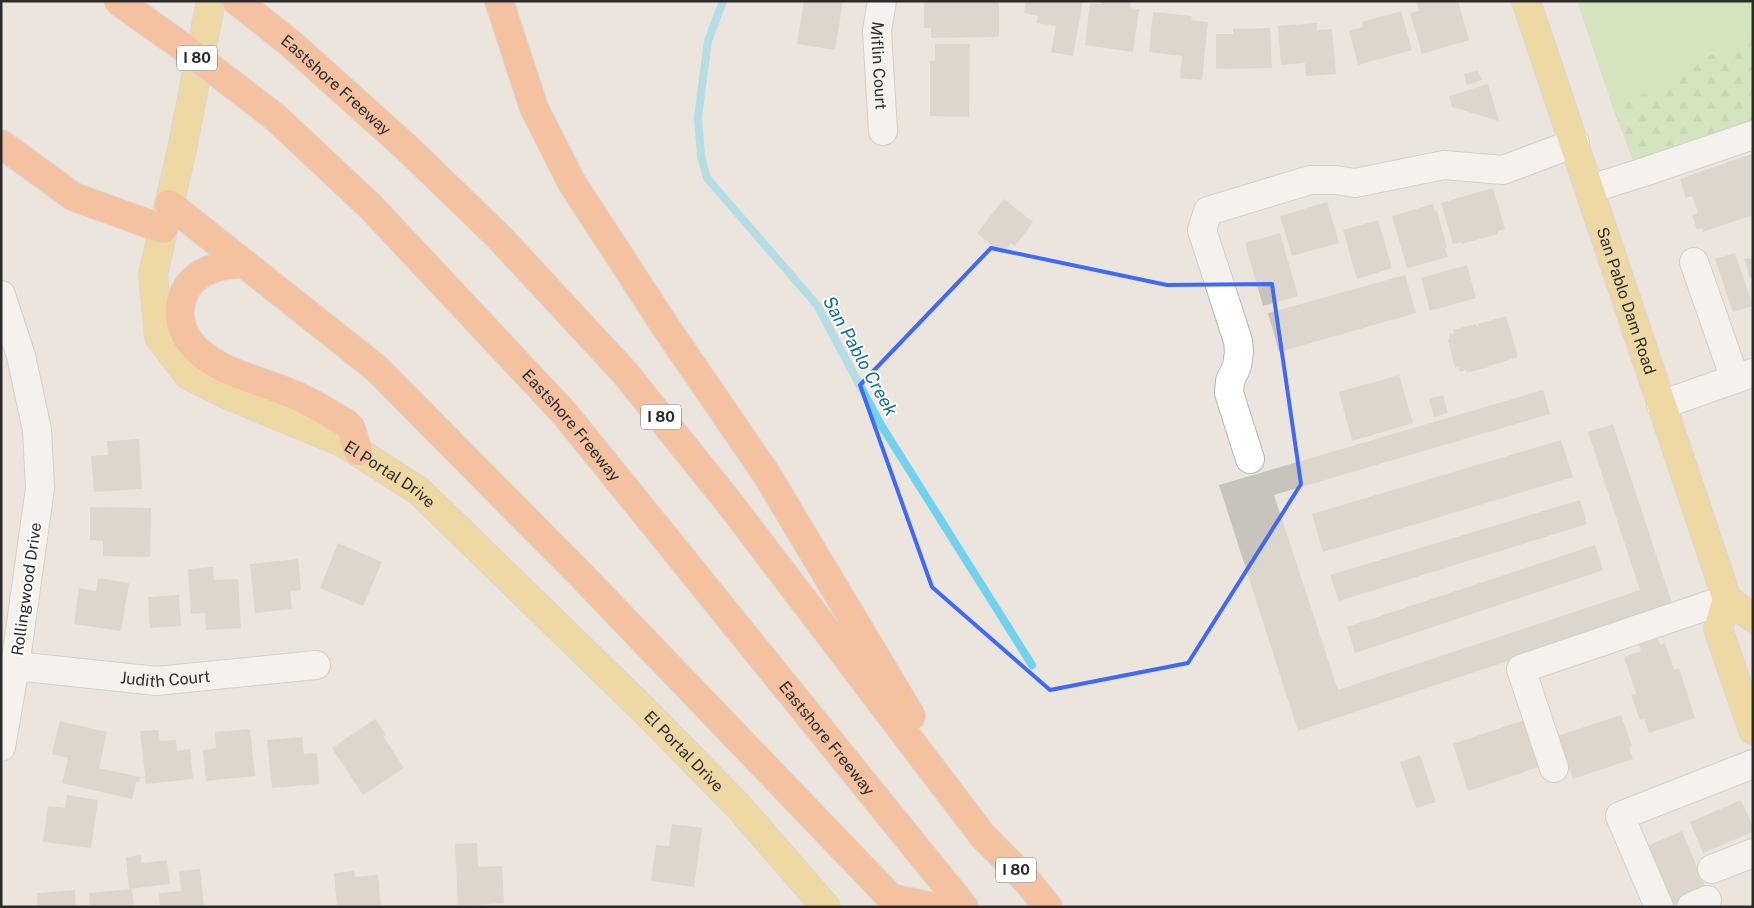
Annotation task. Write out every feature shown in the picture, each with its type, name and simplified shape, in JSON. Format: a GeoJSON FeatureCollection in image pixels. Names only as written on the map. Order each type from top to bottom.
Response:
{"type":"FeatureCollection","features":[{"type":"Feature","properties":{"kind":"highway","name":"Eastshore Freeway"},"geometry":{"type":"LineString","coordinates":[[118,1],[194,55],[275,117],[371,207],[565,414],[964,907]]}},
{"type":"Feature","properties":{"kind":"highway","name":"Eastshore Freeway"},"geometry":{"type":"LineString","coordinates":[[237,1],[290,43],[407,148],[500,238],[625,373],[732,505],[982,835],[1028,882],[1048,907]]}},
{"type":"Feature","properties":{"kind":"highway"},"geometry":{"type":"LineString","coordinates":[[499,1],[534,108],[572,184],[667,329],[767,475],[982,835]]}},
{"type":"Feature","properties":{"kind":"highway"},"geometry":{"type":"LineString","coordinates":[[1,144],[74,198],[166,217],[245,264],[376,368],[584,578],[891,898],[933,907]]}},
{"type":"Feature","properties":{"kind":"highway"},"geometry":{"type":"LineString","coordinates":[[245,264],[218,266],[204,272],[192,281],[182,298],[180,314],[182,328],[188,339],[198,352],[213,362],[295,394],[346,423],[352,432],[358,451]]}},
{"type":"Feature","properties":{"kind":"main road","name":"El Portal Drive"},"geometry":{"type":"LineString","coordinates":[[211,1],[182,149],[153,274],[159,337],[188,375],[230,396],[344,443],[418,491],[634,700],[738,806],[826,907]]}},
{"type":"Feature","properties":{"kind":"main road","name":"San Pablo Dam Road"},"geometry":{"type":"LineString","coordinates":[[1526,1],[1727,599]]}},
{"type":"Feature","properties":{"kind":"main road"},"geometry":{"type":"LineString","coordinates":[[1753,618],[1727,599],[1718,629],[1753,730]]}},
{"type":"Feature","properties":{"kind":"street","name":"Miflin Court"},"geometry":{"type":"LineString","coordinates":[[882,1],[877,31],[883,131]]}},
{"type":"Feature","properties":{"kind":"street"},"geometry":{"type":"LineString","coordinates":[[1590,189],[1753,135]]}},
{"type":"Feature","properties":{"kind":"street"},"geometry":{"type":"LineString","coordinates":[[1250,459],[1229,393],[1230,381],[1237,366],[1238,341],[1202,230],[1208,211],[1310,180],[1336,180],[1355,183],[1444,165],[1503,170],[1575,143]]}},
{"type":"Feature","properties":{"kind":"street"},"geometry":{"type":"LineString","coordinates":[[1661,405],[1744,376],[1694,262]]}},
{"type":"Feature","properties":{"kind":"street","name":"Rollingwood Drive"},"geometry":{"type":"LineString","coordinates":[[1,295],[21,356],[37,430],[40,488],[15,666],[1,746]]}},
{"type":"Feature","properties":{"kind":"street"},"geometry":{"type":"LineString","coordinates":[[1554,768],[1521,669],[1727,599]]}},
{"type":"Feature","properties":{"kind":"street","name":"Judith Court"},"geometry":{"type":"LineString","coordinates":[[15,666],[157,681],[316,665]]}},
{"type":"Feature","properties":{"kind":"street"},"geometry":{"type":"LineString","coordinates":[[1659,907],[1620,816],[1753,764]]}},
{"type":"Feature","properties":{"kind":"street"},"geometry":{"type":"LineString","coordinates":[[1712,869],[1753,853]]}},
{"type":"Feature","properties":{"kind":"highlighted area"},"geometry":{"type":"Polygon","coordinates":[[[991,248],[1167,285],[1272,284],[1301,484],[1188,663],[1050,690],[932,587],[860,385],[991,248]]]}},
{"type":"Feature","properties":{"kind":"green space"},"geometry":{"type":"Polygon","coordinates":[[[1577,1],[1753,1],[1753,34],[1693,64],[1614,111],[1577,1]]]}},
{"type":"Feature","properties":{"kind":"green space"},"geometry":{"type":"Polygon","coordinates":[[[1753,34],[1753,140],[1638,173],[1614,111],[1693,64],[1753,34]]]}},
{"type":"Feature","properties":{"kind":"building"},"geometry":{"type":"Polygon","coordinates":[[[804,1],[843,1],[835,50],[797,44],[804,1]]]}},
{"type":"Feature","properties":{"kind":"building"},"geometry":{"type":"Polygon","coordinates":[[[924,1],[999,1],[999,37],[931,38],[931,28],[924,28],[924,1]]]}},
{"type":"Feature","properties":{"kind":"building"},"geometry":{"type":"Polygon","coordinates":[[[1026,1],[1083,1],[1073,56],[1051,52],[1056,26],[1037,23],[1038,16],[1024,13],[1026,1]]]}},
{"type":"Feature","properties":{"kind":"building"},"geometry":{"type":"Polygon","coordinates":[[[1101,1],[1131,2],[1130,8],[1139,9],[1133,52],[1085,45],[1090,3],[1101,4],[1101,1]]]}},
{"type":"Feature","properties":{"kind":"building"},"geometry":{"type":"Polygon","coordinates":[[[1421,1],[1458,1],[1469,40],[1422,54],[1410,13],[1419,11],[1417,3],[1421,1]]]}},
{"type":"Feature","properties":{"kind":"building"},"geometry":{"type":"Polygon","coordinates":[[[1401,11],[1412,50],[1358,65],[1349,31],[1363,27],[1362,22],[1401,11]]]}},
{"type":"Feature","properties":{"kind":"building"},"geometry":{"type":"Polygon","coordinates":[[[1153,12],[1192,16],[1191,20],[1208,22],[1202,80],[1180,78],[1182,56],[1149,52],[1153,12]]]}},
{"type":"Feature","properties":{"kind":"building"},"geometry":{"type":"Polygon","coordinates":[[[1317,23],[1317,30],[1332,29],[1336,74],[1306,76],[1305,63],[1281,65],[1278,26],[1317,23]]]}},
{"type":"Feature","properties":{"kind":"building"},"geometry":{"type":"Polygon","coordinates":[[[1270,28],[1272,68],[1216,69],[1216,34],[1233,34],[1233,29],[1270,28]]]}},
{"type":"Feature","properties":{"kind":"building"},"geometry":{"type":"Polygon","coordinates":[[[935,44],[970,44],[969,117],[930,116],[930,61],[935,61],[935,44]]]}},
{"type":"Feature","properties":{"kind":"building"},"geometry":{"type":"Polygon","coordinates":[[[1478,70],[1482,80],[1467,85],[1464,74],[1478,70]]]}},
{"type":"Feature","properties":{"kind":"building"},"geometry":{"type":"Polygon","coordinates":[[[1488,84],[1499,121],[1452,107],[1449,96],[1488,84]]]}},
{"type":"Feature","properties":{"kind":"building"},"geometry":{"type":"Polygon","coordinates":[[[1752,154],[1753,215],[1703,232],[1702,228],[1697,230],[1692,215],[1698,213],[1692,196],[1686,198],[1680,179],[1752,154]]]}},
{"type":"Feature","properties":{"kind":"building"},"geometry":{"type":"Polygon","coordinates":[[[1493,188],[1505,229],[1498,231],[1498,234],[1462,244],[1462,242],[1453,244],[1441,203],[1493,188]]]}},
{"type":"Feature","properties":{"kind":"building"},"geometry":{"type":"Polygon","coordinates":[[[1004,199],[1033,222],[1015,246],[1011,243],[1002,254],[977,233],[1004,199]]]}},
{"type":"Feature","properties":{"kind":"building"},"geometry":{"type":"Polygon","coordinates":[[[1327,202],[1339,243],[1292,256],[1280,216],[1327,202]]]}},
{"type":"Feature","properties":{"kind":"building"},"geometry":{"type":"Polygon","coordinates":[[[1433,204],[1435,212],[1437,211],[1448,257],[1407,268],[1392,216],[1433,204]]]}},
{"type":"Feature","properties":{"kind":"building"},"geometry":{"type":"Polygon","coordinates":[[[1378,220],[1392,268],[1357,279],[1343,230],[1378,220]]]}},
{"type":"Feature","properties":{"kind":"building"},"geometry":{"type":"Polygon","coordinates":[[[1280,233],[1298,296],[1263,306],[1245,243],[1280,233]]]}},
{"type":"Feature","properties":{"kind":"building"},"geometry":{"type":"Polygon","coordinates":[[[1735,253],[1753,306],[1733,312],[1715,259],[1735,253]]]}},
{"type":"Feature","properties":{"kind":"building"},"geometry":{"type":"Polygon","coordinates":[[[1753,258],[1753,277],[1750,278],[1744,259],[1753,258]]]}},
{"type":"Feature","properties":{"kind":"building"},"geometry":{"type":"Polygon","coordinates":[[[1467,265],[1476,298],[1430,311],[1421,278],[1467,265]]]}},
{"type":"Feature","properties":{"kind":"building"},"geometry":{"type":"Polygon","coordinates":[[[1405,275],[1416,313],[1279,352],[1268,313],[1405,275]]]}},
{"type":"Feature","properties":{"kind":"building"},"geometry":{"type":"Polygon","coordinates":[[[1506,316],[1518,357],[1490,366],[1488,364],[1489,367],[1466,373],[1466,370],[1460,372],[1458,367],[1455,368],[1448,340],[1450,339],[1449,334],[1454,333],[1453,330],[1476,324],[1477,327],[1478,324],[1506,316]]]}},
{"type":"Feature","properties":{"kind":"building"},"geometry":{"type":"Polygon","coordinates":[[[1399,375],[1413,423],[1352,441],[1339,392],[1399,375]]]}},
{"type":"Feature","properties":{"kind":"building"},"geometry":{"type":"Polygon","coordinates":[[[1543,390],[1550,414],[1274,495],[1338,690],[1640,590],[1588,432],[1613,424],[1673,606],[1298,731],[1219,485],[1543,390]]]}},
{"type":"Feature","properties":{"kind":"building"},"geometry":{"type":"Polygon","coordinates":[[[1443,395],[1448,413],[1434,417],[1429,399],[1443,395]]]}},
{"type":"Feature","properties":{"kind":"building"},"geometry":{"type":"Polygon","coordinates":[[[139,439],[142,489],[94,492],[91,456],[108,455],[107,441],[139,439]]]}},
{"type":"Feature","properties":{"kind":"building"},"geometry":{"type":"Polygon","coordinates":[[[1561,440],[1573,477],[1323,552],[1312,514],[1561,440]]]}},
{"type":"Feature","properties":{"kind":"building"},"geometry":{"type":"Polygon","coordinates":[[[1580,500],[1587,524],[1339,601],[1330,575],[1580,500]]]}},
{"type":"Feature","properties":{"kind":"building"},"geometry":{"type":"Polygon","coordinates":[[[90,507],[151,508],[150,557],[103,556],[103,541],[90,540],[90,507]]]}},
{"type":"Feature","properties":{"kind":"building"},"geometry":{"type":"Polygon","coordinates":[[[338,543],[382,562],[363,606],[320,588],[338,543]]]}},
{"type":"Feature","properties":{"kind":"building"},"geometry":{"type":"Polygon","coordinates":[[[1595,545],[1603,570],[1355,653],[1347,627],[1595,545]]]}},
{"type":"Feature","properties":{"kind":"building"},"geometry":{"type":"Polygon","coordinates":[[[298,559],[301,590],[290,591],[292,609],[255,613],[250,564],[298,559]]]}},
{"type":"Feature","properties":{"kind":"building"},"geometry":{"type":"Polygon","coordinates":[[[213,567],[214,580],[238,579],[241,628],[206,630],[205,613],[191,614],[188,569],[213,567]]]}},
{"type":"Feature","properties":{"kind":"building"},"geometry":{"type":"Polygon","coordinates":[[[98,578],[129,583],[121,631],[74,624],[79,588],[96,591],[98,578]]]}},
{"type":"Feature","properties":{"kind":"building"},"geometry":{"type":"Polygon","coordinates":[[[179,595],[181,626],[150,628],[148,597],[179,595]]]}},
{"type":"Feature","properties":{"kind":"building"},"geometry":{"type":"Polygon","coordinates":[[[1656,635],[1660,645],[1665,643],[1674,670],[1679,668],[1695,718],[1649,733],[1644,719],[1640,720],[1631,695],[1636,693],[1624,657],[1641,651],[1638,641],[1656,635]]]}},
{"type":"Feature","properties":{"kind":"building"},"geometry":{"type":"Polygon","coordinates":[[[1621,715],[1632,746],[1629,747],[1633,759],[1573,779],[1557,736],[1621,715]]]}},
{"type":"Feature","properties":{"kind":"building"},"geometry":{"type":"Polygon","coordinates":[[[375,719],[386,735],[383,736],[404,768],[363,795],[332,748],[375,719]]]}},
{"type":"Feature","properties":{"kind":"building"},"geometry":{"type":"Polygon","coordinates":[[[1524,720],[1539,767],[1468,791],[1453,744],[1524,720]]]}},
{"type":"Feature","properties":{"kind":"building"},"geometry":{"type":"Polygon","coordinates":[[[60,721],[107,732],[99,768],[140,777],[139,782],[136,782],[132,799],[62,783],[68,758],[52,754],[60,721]]]}},
{"type":"Feature","properties":{"kind":"building"},"geometry":{"type":"Polygon","coordinates":[[[250,729],[255,776],[206,781],[203,750],[216,748],[215,732],[250,729]]]}},
{"type":"Feature","properties":{"kind":"building"},"geometry":{"type":"Polygon","coordinates":[[[158,730],[160,741],[176,740],[177,751],[190,749],[193,779],[146,784],[140,731],[158,730]]]}},
{"type":"Feature","properties":{"kind":"building"},"geometry":{"type":"Polygon","coordinates":[[[302,737],[304,754],[317,753],[319,784],[272,788],[267,740],[302,737]]]}},
{"type":"Feature","properties":{"kind":"building"},"geometry":{"type":"Polygon","coordinates":[[[1420,755],[1436,802],[1416,808],[1400,762],[1420,755]]]}},
{"type":"Feature","properties":{"kind":"building"},"geometry":{"type":"Polygon","coordinates":[[[67,795],[98,800],[91,848],[43,842],[48,806],[65,808],[67,795]]]}},
{"type":"Feature","properties":{"kind":"building"},"geometry":{"type":"Polygon","coordinates":[[[1741,800],[1753,827],[1753,832],[1703,853],[1690,822],[1741,800]]]}},
{"type":"Feature","properties":{"kind":"building"},"geometry":{"type":"Polygon","coordinates":[[[672,824],[702,828],[694,887],[651,881],[656,845],[669,846],[672,824]]]}},
{"type":"Feature","properties":{"kind":"building"},"geometry":{"type":"Polygon","coordinates":[[[1682,831],[1707,891],[1671,906],[1645,847],[1682,831]]]}},
{"type":"Feature","properties":{"kind":"building"},"geometry":{"type":"Polygon","coordinates":[[[477,843],[478,867],[502,866],[504,903],[458,906],[455,844],[477,843]]]}},
{"type":"Feature","properties":{"kind":"building"},"geometry":{"type":"Polygon","coordinates":[[[141,855],[142,863],[167,860],[170,884],[129,889],[126,857],[141,855]]]}},
{"type":"Feature","properties":{"kind":"building"},"geometry":{"type":"Polygon","coordinates":[[[200,869],[204,907],[160,907],[159,893],[181,891],[179,871],[200,869]]]}},
{"type":"Feature","properties":{"kind":"building"},"geometry":{"type":"Polygon","coordinates":[[[354,871],[355,877],[378,875],[381,907],[337,907],[334,873],[354,871]]]}},
{"type":"Feature","properties":{"kind":"building"},"geometry":{"type":"Polygon","coordinates":[[[132,889],[134,907],[90,907],[89,893],[132,889]]]}},
{"type":"Feature","properties":{"kind":"building"},"geometry":{"type":"Polygon","coordinates":[[[75,890],[76,907],[38,907],[37,893],[75,890]]]}},
{"type":"Feature","properties":{"kind":"waterway","name":"San Pablo Creek"},"geometry":{"type":"LineString","coordinates":[[723,1],[708,41],[698,117],[701,156],[707,178],[817,305],[881,425],[1032,665]]}}]}
